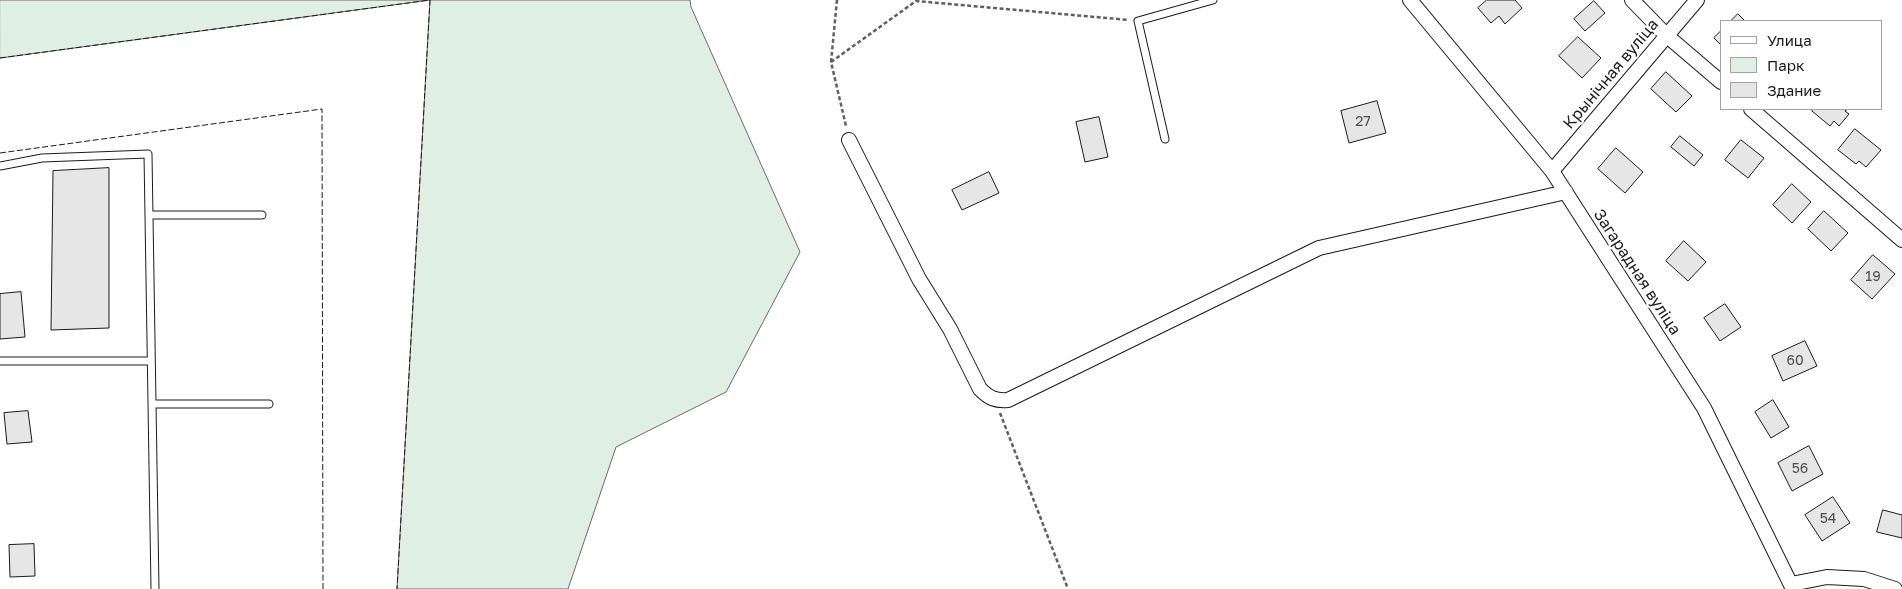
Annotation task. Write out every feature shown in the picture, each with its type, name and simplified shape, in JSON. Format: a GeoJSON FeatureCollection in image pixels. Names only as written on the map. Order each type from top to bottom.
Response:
{"type":"FeatureCollection","features":[{"type":"Feature","properties":{"kind":"street","name":"Загарадная вуліца"},"geometry":{"type":"LineString","coordinates":[[1410,0],[1552,171],[1566,192],[1704,408],[1792,586]]}},
{"type":"Feature","properties":{"kind":"street"},"geometry":{"type":"LineString","coordinates":[[1632,0],[1666,35],[1720,81]]}},
{"type":"Feature","properties":{"kind":"street","name":"Крынічная вуліца"},"geometry":{"type":"LineString","coordinates":[[1552,171],[1697,0]]}},
{"type":"Feature","properties":{"kind":"street"},"geometry":{"type":"LineString","coordinates":[[1753,110],[1902,240]]}},
{"type":"Feature","properties":{"kind":"street"},"geometry":{"type":"LineString","coordinates":[[849,140],[919,279],[950,329],[980,389],[987,396],[995,400],[1008,400],[1319,248],[1566,192]]}},
{"type":"Feature","properties":{"kind":"street"},"geometry":{"type":"LineString","coordinates":[[1792,586],[1828,577],[1864,579],[1894,589]]}},
{"type":"Feature","properties":{"kind":"lane"},"geometry":{"type":"LineString","coordinates":[[1165,140],[1138,21],[1212,0]]}},
{"type":"Feature","properties":{"kind":"lane"},"geometry":{"type":"LineString","coordinates":[[0,166],[42,158],[148,154],[154,589]]}},
{"type":"Feature","properties":{"kind":"lane"},"geometry":{"type":"LineString","coordinates":[[149,215],[262,215]]}},
{"type":"Feature","properties":{"kind":"lane"},"geometry":{"type":"LineString","coordinates":[[0,360],[151,361]]}},
{"type":"Feature","properties":{"kind":"lane"},"geometry":{"type":"LineString","coordinates":[[152,404],[269,404]]}},
{"type":"Feature","properties":{"kind":"path"},"geometry":{"type":"LineString","coordinates":[[837,0],[830,62],[849,140]]}},
{"type":"Feature","properties":{"kind":"path"},"geometry":{"type":"LineString","coordinates":[[830,62],[916,1],[1138,21]]}},
{"type":"Feature","properties":{"kind":"path"},"geometry":{"type":"LineString","coordinates":[[995,400],[1068,589]]}},
{"type":"Feature","properties":{"kind":"green space"},"geometry":{"type":"Polygon","coordinates":[[[0,0],[430,0],[0,58],[0,0]]]}},
{"type":"Feature","properties":{"kind":"green space"},"geometry":{"type":"Polygon","coordinates":[[[430,0],[690,0],[691,7],[800,252],[726,392],[616,447],[568,589],[397,589],[430,0]]]}},
{"type":"Feature","properties":{"kind":"building"},"geometry":{"type":"Polygon","coordinates":[[[1487,0],[1515,0],[1522,8],[1505,24],[1499,16],[1491,23],[1478,8],[1487,0]]]}},
{"type":"Feature","properties":{"kind":"building"},"geometry":{"type":"Polygon","coordinates":[[[1594,1],[1605,13],[1585,31],[1574,19],[1594,1]]]}},
{"type":"Feature","properties":{"kind":"building"},"geometry":{"type":"Polygon","coordinates":[[[1738,14],[1744,20],[1732,20],[1738,14]]]}},
{"type":"Feature","properties":{"kind":"building"},"geometry":{"type":"Polygon","coordinates":[[[1720,32],[1720,44],[1714,38],[1720,32]]]}},
{"type":"Feature","properties":{"kind":"building"},"geometry":{"type":"Polygon","coordinates":[[[1578,37],[1601,58],[1582,78],[1559,56],[1578,37]]]}},
{"type":"Feature","properties":{"kind":"building"},"geometry":{"type":"Polygon","coordinates":[[[1666,72],[1692,96],[1676,112],[1651,89],[1666,72]]]}},
{"type":"Feature","properties":{"kind":"building"},"geometry":{"type":"Polygon","coordinates":[[[1377,101],[1386,133],[1349,143],[1341,111],[1377,101]]]}},
{"type":"Feature","properties":{"kind":"building"},"geometry":{"type":"Polygon","coordinates":[[[1846,110],[1845,111],[1849,114],[1839,126],[1834,121],[1830,126],[1812,111],[1846,110]]]}},
{"type":"Feature","properties":{"kind":"building"},"geometry":{"type":"Polygon","coordinates":[[[1099,117],[1108,157],[1085,162],[1076,122],[1099,117]]]}},
{"type":"Feature","properties":{"kind":"building"},"geometry":{"type":"Polygon","coordinates":[[[1855,129],[1881,150],[1866,167],[1859,161],[1856,164],[1838,150],[1855,129]]]}},
{"type":"Feature","properties":{"kind":"building"},"geometry":{"type":"Polygon","coordinates":[[[1680,136],[1703,155],[1694,166],[1671,147],[1680,136]]]}},
{"type":"Feature","properties":{"kind":"building"},"geometry":{"type":"Polygon","coordinates":[[[1741,140],[1764,158],[1748,178],[1725,160],[1741,140]]]}},
{"type":"Feature","properties":{"kind":"building"},"geometry":{"type":"Polygon","coordinates":[[[1616,148],[1643,172],[1625,193],[1598,169],[1616,148]]]}},
{"type":"Feature","properties":{"kind":"building"},"geometry":{"type":"Polygon","coordinates":[[[109,168],[109,328],[51,330],[53,171],[109,168]]]}},
{"type":"Feature","properties":{"kind":"building"},"geometry":{"type":"Polygon","coordinates":[[[989,172],[999,193],[962,210],[952,190],[989,172]]]}},
{"type":"Feature","properties":{"kind":"building"},"geometry":{"type":"Polygon","coordinates":[[[1792,184],[1811,202],[1792,223],[1773,205],[1792,184]]]}},
{"type":"Feature","properties":{"kind":"building"},"geometry":{"type":"Polygon","coordinates":[[[1824,211],[1848,233],[1831,251],[1808,229],[1824,211]]]}},
{"type":"Feature","properties":{"kind":"building"},"geometry":{"type":"Polygon","coordinates":[[[1684,241],[1706,262],[1688,281],[1666,261],[1684,241]]]}},
{"type":"Feature","properties":{"kind":"building"},"geometry":{"type":"Polygon","coordinates":[[[1873,255],[1895,274],[1872,299],[1851,280],[1873,255]]]}},
{"type":"Feature","properties":{"kind":"building"},"geometry":{"type":"Polygon","coordinates":[[[21,292],[25,337],[0,339],[0,294],[21,292]]]}},
{"type":"Feature","properties":{"kind":"building"},"geometry":{"type":"Polygon","coordinates":[[[1725,304],[1741,327],[1720,341],[1704,318],[1725,304]]]}},
{"type":"Feature","properties":{"kind":"building"},"geometry":{"type":"Polygon","coordinates":[[[1805,341],[1817,366],[1783,381],[1772,356],[1805,341]]]}},
{"type":"Feature","properties":{"kind":"building"},"geometry":{"type":"Polygon","coordinates":[[[1773,400],[1789,427],[1771,438],[1755,412],[1773,400]]]}},
{"type":"Feature","properties":{"kind":"building"},"geometry":{"type":"Polygon","coordinates":[[[28,411],[32,442],[7,444],[4,413],[28,411]]]}},
{"type":"Feature","properties":{"kind":"building"},"geometry":{"type":"Polygon","coordinates":[[[1809,446],[1823,474],[1792,491],[1778,463],[1809,446]]]}},
{"type":"Feature","properties":{"kind":"building"},"geometry":{"type":"Polygon","coordinates":[[[1833,497],[1850,523],[1822,541],[1805,515],[1833,497]]]}},
{"type":"Feature","properties":{"kind":"building"},"geometry":{"type":"Polygon","coordinates":[[[1883,510],[1902,515],[1902,538],[1877,532],[1883,510]]]}},
{"type":"Feature","properties":{"kind":"building"},"geometry":{"type":"Polygon","coordinates":[[[34,544],[35,576],[10,577],[9,545],[34,544]]]}},
{"type":"Feature","properties":{"kind":"fence"},"geometry":{"type":"LineString","coordinates":[[0,58],[430,0],[397,589]]}},
{"type":"Feature","properties":{"kind":"fence"},"geometry":{"type":"LineString","coordinates":[[0,153],[322,109],[323,589]]}}]}
